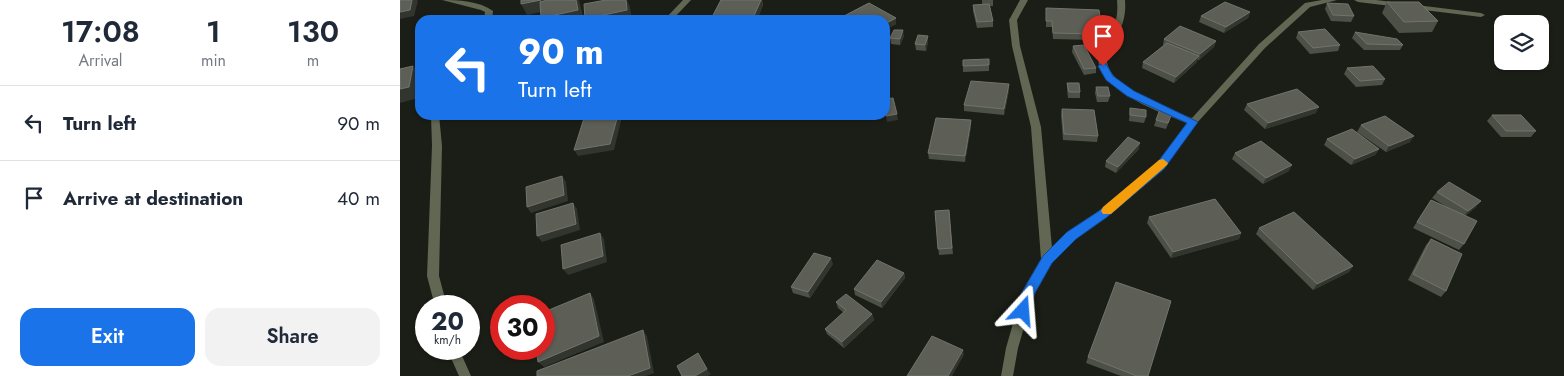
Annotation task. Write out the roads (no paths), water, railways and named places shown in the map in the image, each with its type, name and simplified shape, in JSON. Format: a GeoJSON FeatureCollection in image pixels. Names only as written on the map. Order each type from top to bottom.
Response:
{"type":"FeatureCollection","features":[{"type":"Feature","properties":{"kind":"street"},"geometry":{"type":"LineString","coordinates":[[446,0],[483,8],[489,11],[489,15]]}},
{"type":"Feature","properties":{"kind":"street"},"geometry":{"type":"LineString","coordinates":[[673,15],[687,0]]}},
{"type":"Feature","properties":{"kind":"street"},"geometry":{"type":"LineString","coordinates":[[1024,0],[1013,20],[1016,46],[1036,127],[1047,259]]}},
{"type":"Feature","properties":{"kind":"street"},"geometry":{"type":"LineString","coordinates":[[1122,0],[1122,14],[1103,52],[1103,66],[1109,78],[1130,94],[1193,122]]}},
{"type":"Feature","properties":{"kind":"street"},"geometry":{"type":"LineString","coordinates":[[1007,376],[1012,348],[1028,292],[1047,259],[1071,236],[1103,214],[1160,166],[1193,122],[1262,46],[1308,5],[1333,0]]}},
{"type":"Feature","properties":{"kind":"street"},"geometry":{"type":"LineString","coordinates":[[1358,0],[1481,15]]}},
{"type":"Feature","properties":{"kind":"street"},"geometry":{"type":"LineString","coordinates":[[434,120],[437,146],[433,276],[438,295]]}},
{"type":"Feature","properties":{"kind":"street"},"geometry":{"type":"LineString","coordinates":[[458,360],[465,376]]}}]}
